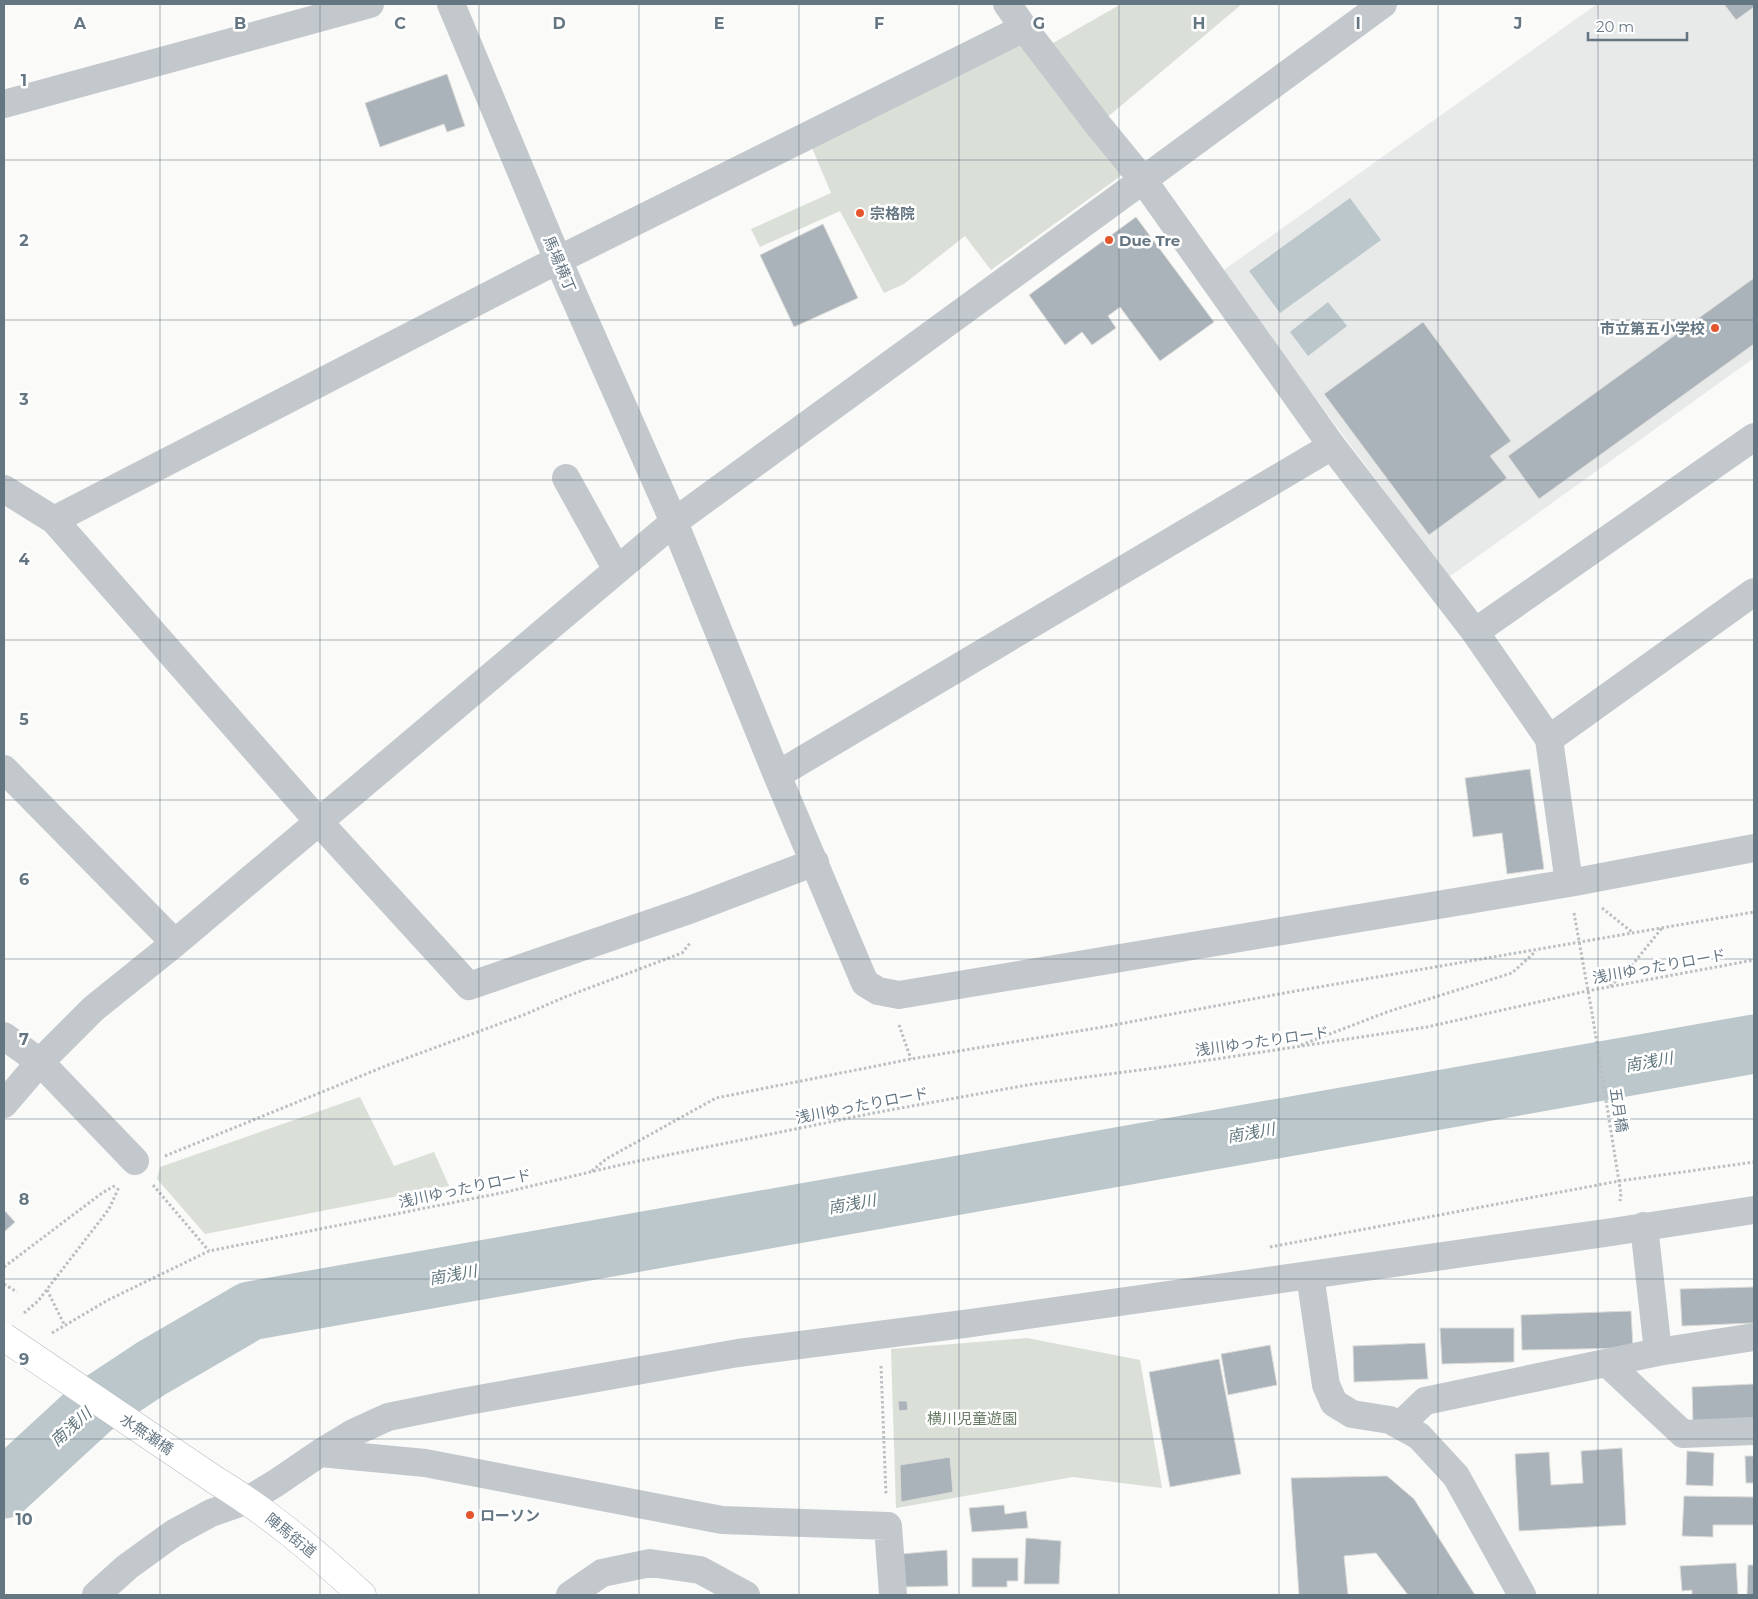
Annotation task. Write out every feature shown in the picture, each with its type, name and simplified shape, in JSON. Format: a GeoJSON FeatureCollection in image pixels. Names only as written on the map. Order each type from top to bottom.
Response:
{"type":"FeatureCollection","features":[{"type":"Feature","properties":{"kind":"main road","name":"水無瀬橋"},"geometry":{"type":"LineString","coordinates":[[11,1327],[215,1480]]}},
{"type":"Feature","properties":{"kind":"main road","name":"陣馬街道"},"geometry":{"type":"LineString","coordinates":[[215,1480],[248,1500],[362,1595]]}},
{"type":"Feature","properties":{"kind":"street"},"geometry":{"type":"LineString","coordinates":[[4,104],[370,4]]}},
{"type":"Feature","properties":{"kind":"street","name":"馬場横丁"},"geometry":{"type":"LineString","coordinates":[[451,4],[558,260],[674,522],[777,775],[865,983],[878,991],[899,995],[1569,883],[1754,848]]}},
{"type":"Feature","properties":{"kind":"street"},"geometry":{"type":"LineString","coordinates":[[1007,4],[1098,125],[1143,180],[1332,446],[1475,632],[1549,739],[1569,883]]}},
{"type":"Feature","properties":{"kind":"street"},"geometry":{"type":"LineString","coordinates":[[4,1104],[40,1062],[93,1009],[176,943],[674,522],[1383,4]]}},
{"type":"Feature","properties":{"kind":"street"},"geometry":{"type":"LineString","coordinates":[[54,520],[558,260],[1024,28]]}},
{"type":"Feature","properties":{"kind":"street"},"geometry":{"type":"LineString","coordinates":[[1475,632],[1754,437]]}},
{"type":"Feature","properties":{"kind":"street"},"geometry":{"type":"LineString","coordinates":[[777,775],[1332,446]]}},
{"type":"Feature","properties":{"kind":"street"},"geometry":{"type":"LineString","coordinates":[[566,478],[617,570]]}},
{"type":"Feature","properties":{"kind":"street"},"geometry":{"type":"LineString","coordinates":[[4,489],[54,520],[319,822],[469,986],[692,909],[815,862]]}},
{"type":"Feature","properties":{"kind":"street"},"geometry":{"type":"LineString","coordinates":[[1549,739],[1754,592]]}},
{"type":"Feature","properties":{"kind":"street"},"geometry":{"type":"LineString","coordinates":[[4,769],[176,943]]}},
{"type":"Feature","properties":{"kind":"street"},"geometry":{"type":"LineString","coordinates":[[4,1036],[40,1062],[147,1167]]}},
{"type":"Feature","properties":{"kind":"street"},"geometry":{"type":"LineString","coordinates":[[96,1595],[127,1566],[174,1533],[211,1513],[248,1500],[320,1452],[353,1433],[388,1417],[738,1353],[880,1336],[1612,1232],[1754,1210]]}},
{"type":"Feature","properties":{"kind":"street"},"geometry":{"type":"LineString","coordinates":[[1644,1226],[1658,1352]]}},
{"type":"Feature","properties":{"kind":"street"},"geometry":{"type":"LineString","coordinates":[[1310,1274],[1326,1384],[1334,1403],[1352,1414],[1390,1420],[1419,1436],[1456,1476],[1522,1595]]}},
{"type":"Feature","properties":{"kind":"street"},"geometry":{"type":"LineString","coordinates":[[1400,1426],[1424,1401],[1658,1352],[1754,1338]]}},
{"type":"Feature","properties":{"kind":"street"},"geometry":{"type":"LineString","coordinates":[[1607,1363],[1683,1434],[1754,1431]]}},
{"type":"Feature","properties":{"kind":"street"},"geometry":{"type":"LineString","coordinates":[[320,1452],[425,1463],[722,1520],[888,1526],[893,1595]]}},
{"type":"Feature","properties":{"kind":"street"},"geometry":{"type":"LineString","coordinates":[[570,1595],[602,1573],[650,1563],[700,1570],[746,1595]]}},
{"type":"Feature","properties":{"kind":"path","name":"五月橋"},"geometry":{"type":"LineString","coordinates":[[1569,883],[1619,1181]]}},
{"type":"Feature","properties":{"kind":"path"},"geometry":{"type":"LineString","coordinates":[[209,1251],[147,1167],[352,1079],[682,953],[689,945],[693,935],[692,909]]}},
{"type":"Feature","properties":{"kind":"path"},"geometry":{"type":"LineString","coordinates":[[592,1171],[606,1159],[716,1098],[911,1059],[1754,912]]}},
{"type":"Feature","properties":{"kind":"path"},"geometry":{"type":"LineString","coordinates":[[1610,987],[1625,974],[1662,928]]}},
{"type":"Feature","properties":{"kind":"path"},"geometry":{"type":"LineString","coordinates":[[1293,1048],[1387,1012],[1512,973],[1537,950]]}},
{"type":"Feature","properties":{"kind":"path","name":"浅川ゆったりロード"},"geometry":{"type":"LineString","coordinates":[[49,1335],[64,1324],[108,1300],[209,1251],[506,1192],[592,1171],[879,1112],[1024,1086],[1427,1027],[1587,991],[1754,960]]}},
{"type":"Feature","properties":{"kind":"path"},"geometry":{"type":"LineString","coordinates":[[897,1020],[911,1059]]}},
{"type":"Feature","properties":{"kind":"path"},"geometry":{"type":"LineString","coordinates":[[1264,1248],[1619,1181],[1754,1162]]}},
{"type":"Feature","properties":{"kind":"path"},"geometry":{"type":"LineString","coordinates":[[4,1267],[102,1193],[121,1183],[110,1209],[38,1301],[11,1327]]}},
{"type":"Feature","properties":{"kind":"path"},"geometry":{"type":"LineString","coordinates":[[4,1284],[17,1292]]}},
{"type":"Feature","properties":{"kind":"path"},"geometry":{"type":"LineString","coordinates":[[47,1290],[64,1324]]}},
{"type":"Feature","properties":{"kind":"path"},"geometry":{"type":"LineString","coordinates":[[880,1336],[888,1526]]}},
{"type":"Feature","properties":{"kind":"shaded area"},"geometry":{"type":"Polygon","coordinates":[[[1597,4],[1754,4],[1754,358],[1449,577],[1221,272],[1597,4]]]}},
{"type":"Feature","properties":{"kind":"shaded area"},"geometry":{"type":"Polygon","coordinates":[[[1350,198],[1381,240],[1280,313],[1249,271],[1350,198]]]}},
{"type":"Feature","properties":{"kind":"shaded area"},"geometry":{"type":"Polygon","coordinates":[[[1328,302],[1347,326],[1308,356],[1290,332],[1328,302]]]}},
{"type":"Feature","properties":{"kind":"green space"},"geometry":{"type":"Polygon","coordinates":[[[1121,4],[1242,4],[1098,125],[1133,167],[991,270],[965,236],[904,284],[884,293],[840,211],[760,247],[751,229],[831,193],[807,136],[1024,28],[1041,50],[1121,4]]]}},
{"type":"Feature","properties":{"kind":"green space"},"geometry":{"type":"Polygon","coordinates":[[[360,1097],[394,1166],[434,1152],[449,1186],[205,1234],[157,1179],[160,1167],[360,1097]]]}},
{"type":"Feature","properties":{"kind":"green space","name":"横川児童遊園"},"geometry":{"type":"Polygon","coordinates":[[[1027,1338],[1140,1360],[1162,1488],[1073,1477],[896,1508],[891,1349],[1027,1338]]]}},
{"type":"Feature","properties":{"kind":"building"},"geometry":{"type":"Polygon","coordinates":[[[1724,4],[1754,4],[1754,7],[1736,20],[1724,4]]]}},
{"type":"Feature","properties":{"kind":"building"},"geometry":{"type":"Polygon","coordinates":[[[447,74],[465,126],[447,132],[444,124],[380,147],[365,103],[447,74]]]}},
{"type":"Feature","properties":{"kind":"building"},"geometry":{"type":"Polygon","coordinates":[[[1136,217],[1214,322],[1160,361],[1120,307],[1108,316],[1116,328],[1092,345],[1082,332],[1065,345],[1029,295],[1136,217]]]}},
{"type":"Feature","properties":{"kind":"building"},"geometry":{"type":"Polygon","coordinates":[[[823,224],[858,298],[794,327],[760,255],[823,224]]]}},
{"type":"Feature","properties":{"kind":"building"},"geometry":{"type":"Polygon","coordinates":[[[1754,278],[1754,344],[1539,499],[1508,456],[1754,278]]]}},
{"type":"Feature","properties":{"kind":"building"},"geometry":{"type":"Polygon","coordinates":[[[1423,322],[1511,441],[1490,456],[1507,478],[1429,535],[1324,394],[1423,322]]]}},
{"type":"Feature","properties":{"kind":"building"},"geometry":{"type":"Polygon","coordinates":[[[1530,769],[1544,869],[1507,874],[1502,833],[1473,837],[1465,778],[1530,769]]]}},
{"type":"Feature","properties":{"kind":"building"},"geometry":{"type":"Polygon","coordinates":[[[4,1210],[15,1222],[4,1232],[4,1210]]]}},
{"type":"Feature","properties":{"kind":"building"},"geometry":{"type":"Polygon","coordinates":[[[1754,1287],[1754,1323],[1682,1326],[1680,1289],[1754,1287]]]}},
{"type":"Feature","properties":{"kind":"building"},"geometry":{"type":"Polygon","coordinates":[[[1631,1311],[1633,1348],[1522,1350],[1521,1315],[1631,1311]]]}},
{"type":"Feature","properties":{"kind":"building"},"geometry":{"type":"Polygon","coordinates":[[[1440,1328],[1514,1328],[1514,1362],[1442,1364],[1440,1328]]]}},
{"type":"Feature","properties":{"kind":"building"},"geometry":{"type":"Polygon","coordinates":[[[1425,1343],[1428,1379],[1354,1382],[1353,1346],[1425,1343]]]}},
{"type":"Feature","properties":{"kind":"building"},"geometry":{"type":"Polygon","coordinates":[[[1270,1345],[1277,1385],[1228,1395],[1221,1354],[1270,1345]]]}},
{"type":"Feature","properties":{"kind":"building"},"geometry":{"type":"Polygon","coordinates":[[[1219,1359],[1241,1474],[1170,1487],[1149,1372],[1219,1359]]]}},
{"type":"Feature","properties":{"kind":"building"},"geometry":{"type":"Polygon","coordinates":[[[1754,1384],[1754,1425],[1693,1423],[1692,1387],[1754,1384]]]}},
{"type":"Feature","properties":{"kind":"building"},"geometry":{"type":"Polygon","coordinates":[[[898,1401],[907,1401],[908,1410],[899,1411],[898,1401]]]}},
{"type":"Feature","properties":{"kind":"building"},"geometry":{"type":"Polygon","coordinates":[[[1622,1448],[1626,1525],[1519,1531],[1515,1454],[1549,1452],[1551,1485],[1583,1483],[1581,1451],[1622,1448]]]}},
{"type":"Feature","properties":{"kind":"building"},"geometry":{"type":"Polygon","coordinates":[[[1687,1451],[1714,1453],[1713,1486],[1686,1485],[1687,1451]]]}},
{"type":"Feature","properties":{"kind":"building"},"geometry":{"type":"Polygon","coordinates":[[[1745,1456],[1754,1456],[1754,1483],[1746,1483],[1745,1456]]]}},
{"type":"Feature","properties":{"kind":"building"},"geometry":{"type":"Polygon","coordinates":[[[950,1457],[953,1492],[901,1502],[900,1465],[950,1457]]]}},
{"type":"Feature","properties":{"kind":"building"},"geometry":{"type":"Polygon","coordinates":[[[1387,1476],[1414,1499],[1475,1595],[1408,1595],[1376,1553],[1344,1556],[1348,1595],[1299,1595],[1291,1478],[1387,1476]]]}},
{"type":"Feature","properties":{"kind":"building"},"geometry":{"type":"Polygon","coordinates":[[[1684,1496],[1754,1497],[1754,1525],[1713,1525],[1713,1537],[1682,1536],[1684,1496]]]}},
{"type":"Feature","properties":{"kind":"building"},"geometry":{"type":"Polygon","coordinates":[[[1004,1505],[1005,1514],[1026,1511],[1028,1528],[972,1532],[969,1508],[1004,1505]]]}},
{"type":"Feature","properties":{"kind":"building"},"geometry":{"type":"Polygon","coordinates":[[[1026,1538],[1061,1541],[1059,1584],[1024,1584],[1026,1538]]]}},
{"type":"Feature","properties":{"kind":"building"},"geometry":{"type":"Polygon","coordinates":[[[947,1550],[948,1586],[903,1587],[901,1554],[947,1550]]]}},
{"type":"Feature","properties":{"kind":"building"},"geometry":{"type":"Polygon","coordinates":[[[972,1558],[1018,1558],[1018,1581],[1007,1581],[1007,1587],[972,1587],[972,1558]]]}},
{"type":"Feature","properties":{"kind":"building"},"geometry":{"type":"Polygon","coordinates":[[[1736,1563],[1738,1595],[1692,1595],[1692,1590],[1682,1591],[1680,1566],[1736,1563]]]}},
{"type":"Feature","properties":{"kind":"building"},"geometry":{"type":"Polygon","coordinates":[[[1748,1565],[1754,1565],[1754,1595],[1747,1595],[1748,1565]]]}},
{"type":"Feature","properties":{"kind":"waterway","name":"南浅川"},"geometry":{"type":"LineString","coordinates":[[4,1489],[93,1407],[152,1368],[250,1311],[1754,1044]]}},
{"type":"Feature","properties":{"kind":"place","name":"宗格院"},"geometry":{"type":"Point","coordinates":[860,213]}},
{"type":"Feature","properties":{"kind":"place","name":"Due Tre"},"geometry":{"type":"Point","coordinates":[1109,240]}},
{"type":"Feature","properties":{"kind":"place","name":"市立第五小学校"},"geometry":{"type":"Point","coordinates":[1715,328]}},
{"type":"Feature","properties":{"kind":"place","name":"ローソン"},"geometry":{"type":"Point","coordinates":[470,1515]}}]}
